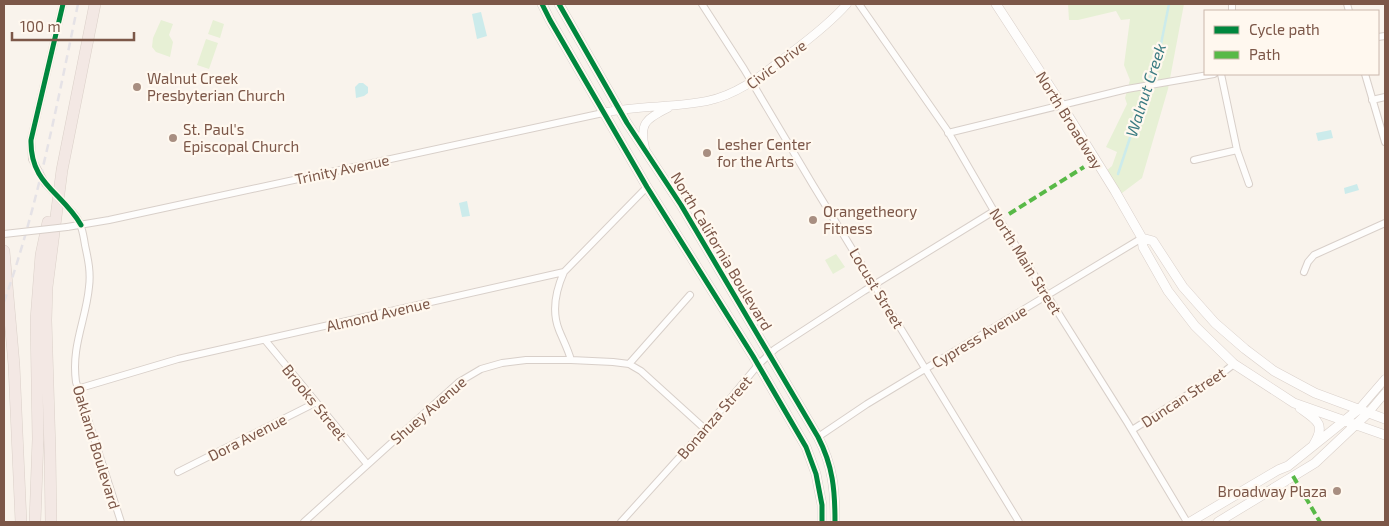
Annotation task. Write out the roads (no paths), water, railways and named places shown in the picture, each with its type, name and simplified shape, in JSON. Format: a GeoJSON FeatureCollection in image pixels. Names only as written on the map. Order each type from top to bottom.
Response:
{"type":"FeatureCollection","features":[{"type":"Feature","properties":{"kind":"highway"},"geometry":{"type":"LineString","coordinates":[[35,522],[38,438],[36,320],[41,255],[62,170],[96,4]]}},
{"type":"Feature","properties":{"kind":"highway"},"geometry":{"type":"LineString","coordinates":[[51,522],[46,320],[47,287],[62,170]]}},
{"type":"Feature","properties":{"kind":"highway"},"geometry":{"type":"LineString","coordinates":[[4,251],[14,365],[21,522]]}},
{"type":"Feature","properties":{"kind":"main road","name":"North California Boulevard"},"geometry":{"type":"LineString","coordinates":[[542,4],[647,187],[758,365],[806,447],[816,474],[822,504],[822,522]]}},
{"type":"Feature","properties":{"kind":"main road","name":"North California Boulevard"},"geometry":{"type":"LineString","coordinates":[[559,4],[619,109],[681,205],[818,437],[826,453],[835,493],[834,522]]}},
{"type":"Feature","properties":{"kind":"main road","name":"North Broadway"},"geometry":{"type":"LineString","coordinates":[[996,4],[1142,238],[1143,247],[1168,291],[1195,326],[1234,364],[1294,403],[1385,435]]}},
{"type":"Feature","properties":{"kind":"main road","name":"North Broadway"},"geometry":{"type":"LineString","coordinates":[[1142,238],[1152,241],[1183,287],[1214,323],[1234,341],[1274,371],[1315,393],[1385,419]]}},
{"type":"Feature","properties":{"kind":"main road"},"geometry":{"type":"LineString","coordinates":[[1294,403],[1313,416],[1319,424],[1320,431],[1311,448]]}},
{"type":"Feature","properties":{"kind":"main road"},"geometry":{"type":"LineString","coordinates":[[1188,522],[1288,466],[1346,421],[1364,411]]}},
{"type":"Feature","properties":{"kind":"main road"},"geometry":{"type":"LineString","coordinates":[[1218,522],[1314,463],[1355,425],[1364,411]]}},
{"type":"Feature","properties":{"kind":"street","name":"Oakland Boulevard"},"geometry":{"type":"LineString","coordinates":[[63,4],[31,140],[32,159],[45,183],[73,213],[81,226],[90,276],[75,360],[77,389],[121,522]]}},
{"type":"Feature","properties":{"kind":"street","name":"Locust Street"},"geometry":{"type":"LineString","coordinates":[[702,4],[1019,522]]}},
{"type":"Feature","properties":{"kind":"street","name":"Civic Drive"},"geometry":{"type":"LineString","coordinates":[[604,113],[619,109],[707,101],[727,96],[752,83],[824,28],[847,4]]}},
{"type":"Feature","properties":{"kind":"street","name":"North Main Street"},"geometry":{"type":"LineString","coordinates":[[859,4],[948,133],[1046,296],[1078,342],[1188,522]]}},
{"type":"Feature","properties":{"kind":"street"},"geometry":{"type":"LineString","coordinates":[[948,133],[1127,89],[1208,75]]}},
{"type":"Feature","properties":{"kind":"street"},"geometry":{"type":"LineString","coordinates":[[1221,75],[1237,150],[1248,184]]}},
{"type":"Feature","properties":{"kind":"street"},"geometry":{"type":"LineString","coordinates":[[1365,75],[1385,142]]}},
{"type":"Feature","properties":{"kind":"street"},"geometry":{"type":"LineString","coordinates":[[1372,100],[1385,97]]}},
{"type":"Feature","properties":{"kind":"street"},"geometry":{"type":"LineString","coordinates":[[646,150],[643,133],[644,124],[651,116],[676,105]]}},
{"type":"Feature","properties":{"kind":"street","name":"Trinity Avenue"},"geometry":{"type":"LineString","coordinates":[[4,234],[81,226],[604,113]]}},
{"type":"Feature","properties":{"kind":"street"},"geometry":{"type":"LineString","coordinates":[[1194,160],[1237,150]]}},
{"type":"Feature","properties":{"kind":"street"},"geometry":{"type":"LineString","coordinates":[[571,360],[558,328],[555,314],[558,284],[564,272],[647,187]]}},
{"type":"Feature","properties":{"kind":"street","name":"Bonanza Street"},"geometry":{"type":"LineString","coordinates":[[620,522],[706,429],[768,354],[874,284],[994,211]]}},
{"type":"Feature","properties":{"kind":"street"},"geometry":{"type":"LineString","coordinates":[[1304,272],[1308,262],[1314,255],[1385,223]]}},
{"type":"Feature","properties":{"kind":"street","name":"Cypress Avenue"},"geometry":{"type":"LineString","coordinates":[[818,437],[861,408],[1142,238]]}},
{"type":"Feature","properties":{"kind":"street","name":"Almond Avenue"},"geometry":{"type":"LineString","coordinates":[[77,389],[178,359],[564,272]]}},
{"type":"Feature","properties":{"kind":"street"},"geometry":{"type":"LineString","coordinates":[[690,295],[629,364],[641,371],[706,429]]}},
{"type":"Feature","properties":{"kind":"street","name":"Brooks Street"},"geometry":{"type":"LineString","coordinates":[[265,340],[367,464]]}},
{"type":"Feature","properties":{"kind":"street","name":"Shuey Avenue"},"geometry":{"type":"LineString","coordinates":[[304,522],[468,375],[502,363],[526,360],[571,360],[629,364]]}},
{"type":"Feature","properties":{"kind":"street","name":"Duncan Street"},"geometry":{"type":"LineString","coordinates":[[1132,430],[1234,364]]}},
{"type":"Feature","properties":{"kind":"street"},"geometry":{"type":"LineString","coordinates":[[1364,411],[1385,379]]}},
{"type":"Feature","properties":{"kind":"street"},"geometry":{"type":"LineString","coordinates":[[1364,411],[1385,393]]}},
{"type":"Feature","properties":{"kind":"street","name":"Dora Avenue"},"geometry":{"type":"LineString","coordinates":[[178,472],[315,403]]}},
{"type":"Feature","properties":{"kind":"water"},"geometry":{"type":"Polygon","coordinates":[[[481,12],[487,36],[477,39],[472,14],[481,12]]]}},
{"type":"Feature","properties":{"kind":"water"},"geometry":{"type":"Polygon","coordinates":[[[359,83],[363,83],[368,87],[368,93],[356,98],[355,87],[359,83]]]}},
{"type":"Feature","properties":{"kind":"water"},"geometry":{"type":"Polygon","coordinates":[[[1331,130],[1333,138],[1318,141],[1316,133],[1331,130]]]}},
{"type":"Feature","properties":{"kind":"water"},"geometry":{"type":"Polygon","coordinates":[[[1357,184],[1359,190],[1345,194],[1344,188],[1357,184]]]}},
{"type":"Feature","properties":{"kind":"water"},"geometry":{"type":"Polygon","coordinates":[[[467,201],[470,216],[462,217],[459,203],[467,201]]]}},
{"type":"Feature","properties":{"kind":"waterway","name":"Walnut Creek"},"geometry":{"type":"LineString","coordinates":[[1118,174],[1161,44],[1169,4]]}},
{"type":"Feature","properties":{"kind":"railway"},"geometry":{"type":"LineString","coordinates":[[4,302],[37,192],[78,4]]}},
{"type":"Feature","properties":{"kind":"place","name":"Walnut Creek Presbyterian Church"},"geometry":{"type":"Point","coordinates":[137,87]}},
{"type":"Feature","properties":{"kind":"place","name":"St. Paul's Episcopal Church"},"geometry":{"type":"Point","coordinates":[173,138]}},
{"type":"Feature","properties":{"kind":"place","name":"Lesher Center for the Arts"},"geometry":{"type":"Point","coordinates":[707,153]}},
{"type":"Feature","properties":{"kind":"place","name":"Orangetheory Fitness"},"geometry":{"type":"Point","coordinates":[813,220]}},
{"type":"Feature","properties":{"kind":"place","name":"Broadway Plaza"},"geometry":{"type":"Point","coordinates":[1337,491]}}]}
